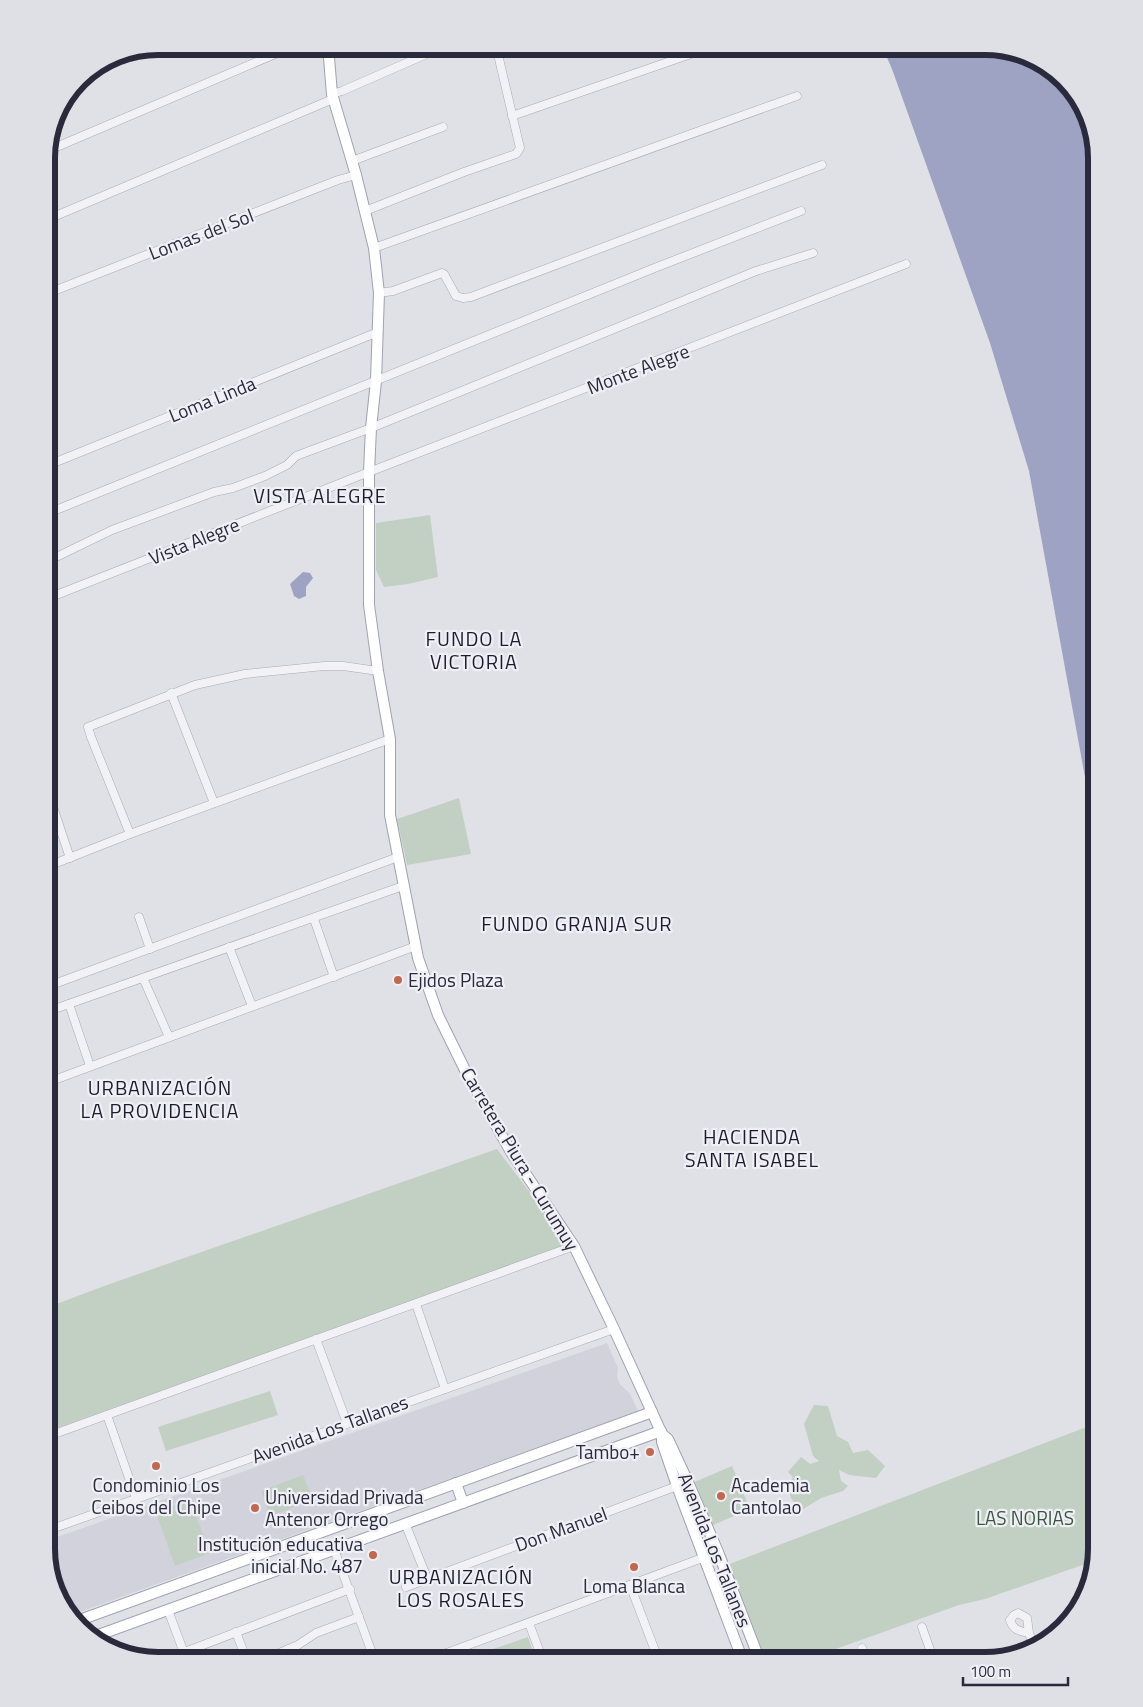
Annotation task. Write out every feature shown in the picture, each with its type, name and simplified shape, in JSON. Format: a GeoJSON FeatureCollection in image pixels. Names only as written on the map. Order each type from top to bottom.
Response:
{"type":"FeatureCollection","features":[{"type":"Feature","properties":{"kind":"main road","name":"Carretera Piura - Curumuy"},"geometry":{"type":"LineString","coordinates":[[329,55],[332,96],[356,175],[374,248],[379,293],[376,381],[369,472],[369,605],[390,739],[390,815],[416,946],[433,1001],[465,1070],[511,1152],[574,1246],[663,1436]]}},
{"type":"Feature","properties":{"kind":"main road"},"geometry":{"type":"LineString","coordinates":[[82,1619],[652,1412]]}},
{"type":"Feature","properties":{"kind":"main road"},"geometry":{"type":"LineString","coordinates":[[101,1634],[406,1523],[663,1436]]}},
{"type":"Feature","properties":{"kind":"main road","name":"Avenida Los Tallanes"},"geometry":{"type":"LineString","coordinates":[[663,1436],[688,1482],[718,1552],[757,1652]]}},
{"type":"Feature","properties":{"kind":"main road","name":"Avenida Los Tallanes"},"geometry":{"type":"LineString","coordinates":[[663,1436],[677,1486],[740,1652]]}},
{"type":"Feature","properties":{"kind":"main road"},"geometry":{"type":"LineString","coordinates":[[456,1483],[463,1503]]}},
{"type":"Feature","properties":{"kind":"street"},"geometry":{"type":"LineString","coordinates":[[56,147],[273,55]]}},
{"type":"Feature","properties":{"kind":"street"},"geometry":{"type":"LineString","coordinates":[[55,216],[425,55]]}},
{"type":"Feature","properties":{"kind":"street"},"geometry":{"type":"LineString","coordinates":[[365,211],[464,172],[516,154],[520,148],[498,55]]}},
{"type":"Feature","properties":{"kind":"street"},"geometry":{"type":"LineString","coordinates":[[512,116],[688,55]]}},
{"type":"Feature","properties":{"kind":"street"},"geometry":{"type":"LineString","coordinates":[[374,248],[797,96]]}},
{"type":"Feature","properties":{"kind":"street"},"geometry":{"type":"LineString","coordinates":[[352,161],[442,127]]}},
{"type":"Feature","properties":{"kind":"street"},"geometry":{"type":"LineString","coordinates":[[379,293],[444,274],[456,296],[463,298],[471,297],[822,165]]}},
{"type":"Feature","properties":{"kind":"street","name":"Lomas del Sol"},"geometry":{"type":"LineString","coordinates":[[55,291],[356,175]]}},
{"type":"Feature","properties":{"kind":"street"},"geometry":{"type":"LineString","coordinates":[[55,510],[801,211]]}},
{"type":"Feature","properties":{"kind":"street"},"geometry":{"type":"LineString","coordinates":[[55,558],[112,530],[214,492],[233,488],[265,476],[288,465],[296,456],[371,428],[756,271],[813,253]]}},
{"type":"Feature","properties":{"kind":"street","name":"Monte Alegre"},"geometry":{"type":"LineString","coordinates":[[369,472],[906,264]]}},
{"type":"Feature","properties":{"kind":"street","name":"Loma Linda"},"geometry":{"type":"LineString","coordinates":[[55,462],[378,332]]}},
{"type":"Feature","properties":{"kind":"street","name":"Vista Alegre"},"geometry":{"type":"LineString","coordinates":[[55,595],[369,472]]}},
{"type":"Feature","properties":{"kind":"street"},"geometry":{"type":"LineString","coordinates":[[130,834],[88,727],[171,693],[220,680],[278,670],[324,666],[343,666],[378,671]]}},
{"type":"Feature","properties":{"kind":"street"},"geometry":{"type":"LineString","coordinates":[[171,693],[214,803]]}},
{"type":"Feature","properties":{"kind":"street"},"geometry":{"type":"LineString","coordinates":[[55,864],[130,834],[390,739]]}},
{"type":"Feature","properties":{"kind":"street"},"geometry":{"type":"LineString","coordinates":[[55,813],[70,858]]}},
{"type":"Feature","properties":{"kind":"street"},"geometry":{"type":"LineString","coordinates":[[55,984],[398,857]]}},
{"type":"Feature","properties":{"kind":"street"},"geometry":{"type":"LineString","coordinates":[[55,1009],[403,886]]}},
{"type":"Feature","properties":{"kind":"street"},"geometry":{"type":"LineString","coordinates":[[139,917],[150,948]]}},
{"type":"Feature","properties":{"kind":"street"},"geometry":{"type":"LineString","coordinates":[[314,919],[334,977]]}},
{"type":"Feature","properties":{"kind":"street"},"geometry":{"type":"LineString","coordinates":[[55,1080],[416,946]]}},
{"type":"Feature","properties":{"kind":"street"},"geometry":{"type":"LineString","coordinates":[[229,948],[252,1006]]}},
{"type":"Feature","properties":{"kind":"street"},"geometry":{"type":"LineString","coordinates":[[143,978],[169,1037]]}},
{"type":"Feature","properties":{"kind":"street"},"geometry":{"type":"LineString","coordinates":[[69,1004],[90,1066]]}},
{"type":"Feature","properties":{"kind":"street"},"geometry":{"type":"LineString","coordinates":[[55,1434],[574,1246]]}},
{"type":"Feature","properties":{"kind":"street"},"geometry":{"type":"LineString","coordinates":[[416,1304],[445,1389]]}},
{"type":"Feature","properties":{"kind":"street","name":"Avenida Los Tallanes"},"geometry":{"type":"LineString","coordinates":[[55,1528],[614,1329]]}},
{"type":"Feature","properties":{"kind":"street"},"geometry":{"type":"LineString","coordinates":[[316,1339],[347,1423]]}},
{"type":"Feature","properties":{"kind":"street"},"geometry":{"type":"LineString","coordinates":[[107,1415],[136,1498]]}},
{"type":"Feature","properties":{"kind":"street","name":"Don Manuel"},"geometry":{"type":"LineString","coordinates":[[406,1586],[688,1482]]}},
{"type":"Feature","properties":{"kind":"street"},"geometry":{"type":"LineString","coordinates":[[406,1523],[427,1578]]}},
{"type":"Feature","properties":{"kind":"street"},"geometry":{"type":"LineString","coordinates":[[334,1549],[372,1652]]}},
{"type":"Feature","properties":{"kind":"street"},"geometry":{"type":"LineString","coordinates":[[450,1652],[705,1557]]}},
{"type":"Feature","properties":{"kind":"street"},"geometry":{"type":"LineString","coordinates":[[630,1585],[656,1652]]}},
{"type":"Feature","properties":{"kind":"street"},"geometry":{"type":"LineString","coordinates":[[168,1610],[184,1652],[350,1589]]}},
{"type":"Feature","properties":{"kind":"street"},"geometry":{"type":"LineString","coordinates":[[282,1652],[298,1646],[316,1633],[359,1617]]}},
{"type":"Feature","properties":{"kind":"street"},"geometry":{"type":"LineString","coordinates":[[529,1623],[540,1652]]}},
{"type":"Feature","properties":{"kind":"street"},"geometry":{"type":"LineString","coordinates":[[922,1627],[931,1652]]}},
{"type":"Feature","properties":{"kind":"street"},"geometry":{"type":"LineString","coordinates":[[236,1632],[244,1652]]}},
{"type":"Feature","properties":{"kind":"street"},"geometry":{"type":"LineString","coordinates":[[1029,1634],[1031,1640]]}},
{"type":"Feature","properties":{"kind":"street"},"geometry":{"type":"LineString","coordinates":[[862,1648],[864,1652]]}},
{"type":"Feature","properties":{"kind":"shaded area","name":"Universidad Privada Antenor Orrego"},"geometry":{"type":"Polygon","coordinates":[[[607,1343],[618,1368],[617,1378],[630,1394],[638,1411],[77,1613],[63,1588],[59,1575],[56,1562],[55,1538],[607,1343]]]}},
{"type":"Feature","properties":{"kind":"green space"},"geometry":{"type":"Polygon","coordinates":[[[430,515],[438,577],[384,587],[376,570],[376,523],[430,515]]]}},
{"type":"Feature","properties":{"kind":"green space"},"geometry":{"type":"Polygon","coordinates":[[[459,798],[471,854],[407,865],[397,819],[459,798]]]}},
{"type":"Feature","properties":{"kind":"green space"},"geometry":{"type":"Polygon","coordinates":[[[497,1149],[534,1198],[565,1246],[55,1429],[55,1305],[497,1149]]]}},
{"type":"Feature","properties":{"kind":"green space"},"geometry":{"type":"Polygon","coordinates":[[[270,1391],[278,1415],[166,1451],[158,1427],[270,1391]]]}},
{"type":"Feature","properties":{"kind":"green space"},"geometry":{"type":"Polygon","coordinates":[[[814,1405],[828,1406],[837,1436],[848,1442],[853,1453],[868,1450],[885,1466],[876,1478],[849,1475],[839,1470],[841,1481],[848,1486],[843,1491],[821,1498],[800,1511],[791,1498],[787,1486],[793,1477],[788,1472],[801,1457],[810,1464],[819,1461],[813,1456],[804,1424],[814,1405]]]}},
{"type":"Feature","properties":{"kind":"green space","name":"LAS NORIAS"},"geometry":{"type":"Polygon","coordinates":[[[1088,1426],[1087,1564],[985,1599],[959,1605],[827,1652],[762,1652],[727,1565],[1088,1426]]]}},
{"type":"Feature","properties":{"kind":"green space","name":"Academia Cantolao"},"geometry":{"type":"Polygon","coordinates":[[[732,1466],[750,1509],[711,1526],[692,1483],[732,1466]]]}},
{"type":"Feature","properties":{"kind":"green space"},"geometry":{"type":"Polygon","coordinates":[[[303,1475],[313,1500],[270,1516],[261,1491],[303,1475]]]}},
{"type":"Feature","properties":{"kind":"green space"},"geometry":{"type":"Polygon","coordinates":[[[190,1500],[210,1553],[175,1566],[156,1513],[190,1500]]]}},
{"type":"Feature","properties":{"kind":"green space"},"geometry":{"type":"Polygon","coordinates":[[[528,1637],[533,1652],[484,1652],[528,1637]]]}},
{"type":"Feature","properties":{"kind":"water"},"geometry":{"type":"Polygon","coordinates":[[[886,55],[991,55],[1024,63],[1048,76],[1067,95],[1080,119],[1084,132],[1088,158],[1088,794],[1029,471],[990,343],[886,55]]]}},
{"type":"Feature","properties":{"kind":"water"},"geometry":{"type":"Polygon","coordinates":[[[303,572],[310,573],[313,578],[306,587],[306,596],[299,599],[294,596],[290,584],[303,572]]]}},
{"type":"Feature","properties":{"kind":"place","name":"Ejidos Plaza"},"geometry":{"type":"Point","coordinates":[398,980]}},
{"type":"Feature","properties":{"kind":"place","name":"Tambo+"},"geometry":{"type":"Point","coordinates":[650,1452]}},
{"type":"Feature","properties":{"kind":"place","name":"Condominio Los Ceibos del Chipe"},"geometry":{"type":"Point","coordinates":[156,1466]}},
{"type":"Feature","properties":{"kind":"place","name":"Academia Cantolao"},"geometry":{"type":"Point","coordinates":[721,1496]}},
{"type":"Feature","properties":{"kind":"place","name":"Universidad Privada Antenor Orrego"},"geometry":{"type":"Point","coordinates":[255,1508]}},
{"type":"Feature","properties":{"kind":"place","name":"Institución educativa inicial No. 487"},"geometry":{"type":"Point","coordinates":[373,1555]}},
{"type":"Feature","properties":{"kind":"place","name":"Loma Blanca"},"geometry":{"type":"Point","coordinates":[634,1567]}},
{"type":"Feature","properties":{"kind":"district","name":"VISTA ALEGRE"},"geometry":{"type":"Point","coordinates":[320,496]}},
{"type":"Feature","properties":{"kind":"district","name":"FUNDO LA VICTORIA"},"geometry":{"type":"Point","coordinates":[474,650]}},
{"type":"Feature","properties":{"kind":"district","name":"FUNDO GRANJA SUR"},"geometry":{"type":"Point","coordinates":[577,924]}},
{"type":"Feature","properties":{"kind":"district","name":"URBANIZACIÓN LA PROVIDENCIA"},"geometry":{"type":"Point","coordinates":[160,1100]}},
{"type":"Feature","properties":{"kind":"district","name":"HACIENDA SANTA ISABEL"},"geometry":{"type":"Point","coordinates":[752,1148]}},
{"type":"Feature","properties":{"kind":"district","name":"URBANIZACIÓN LOS ROSALES"},"geometry":{"type":"Point","coordinates":[461,1588]}}]}
